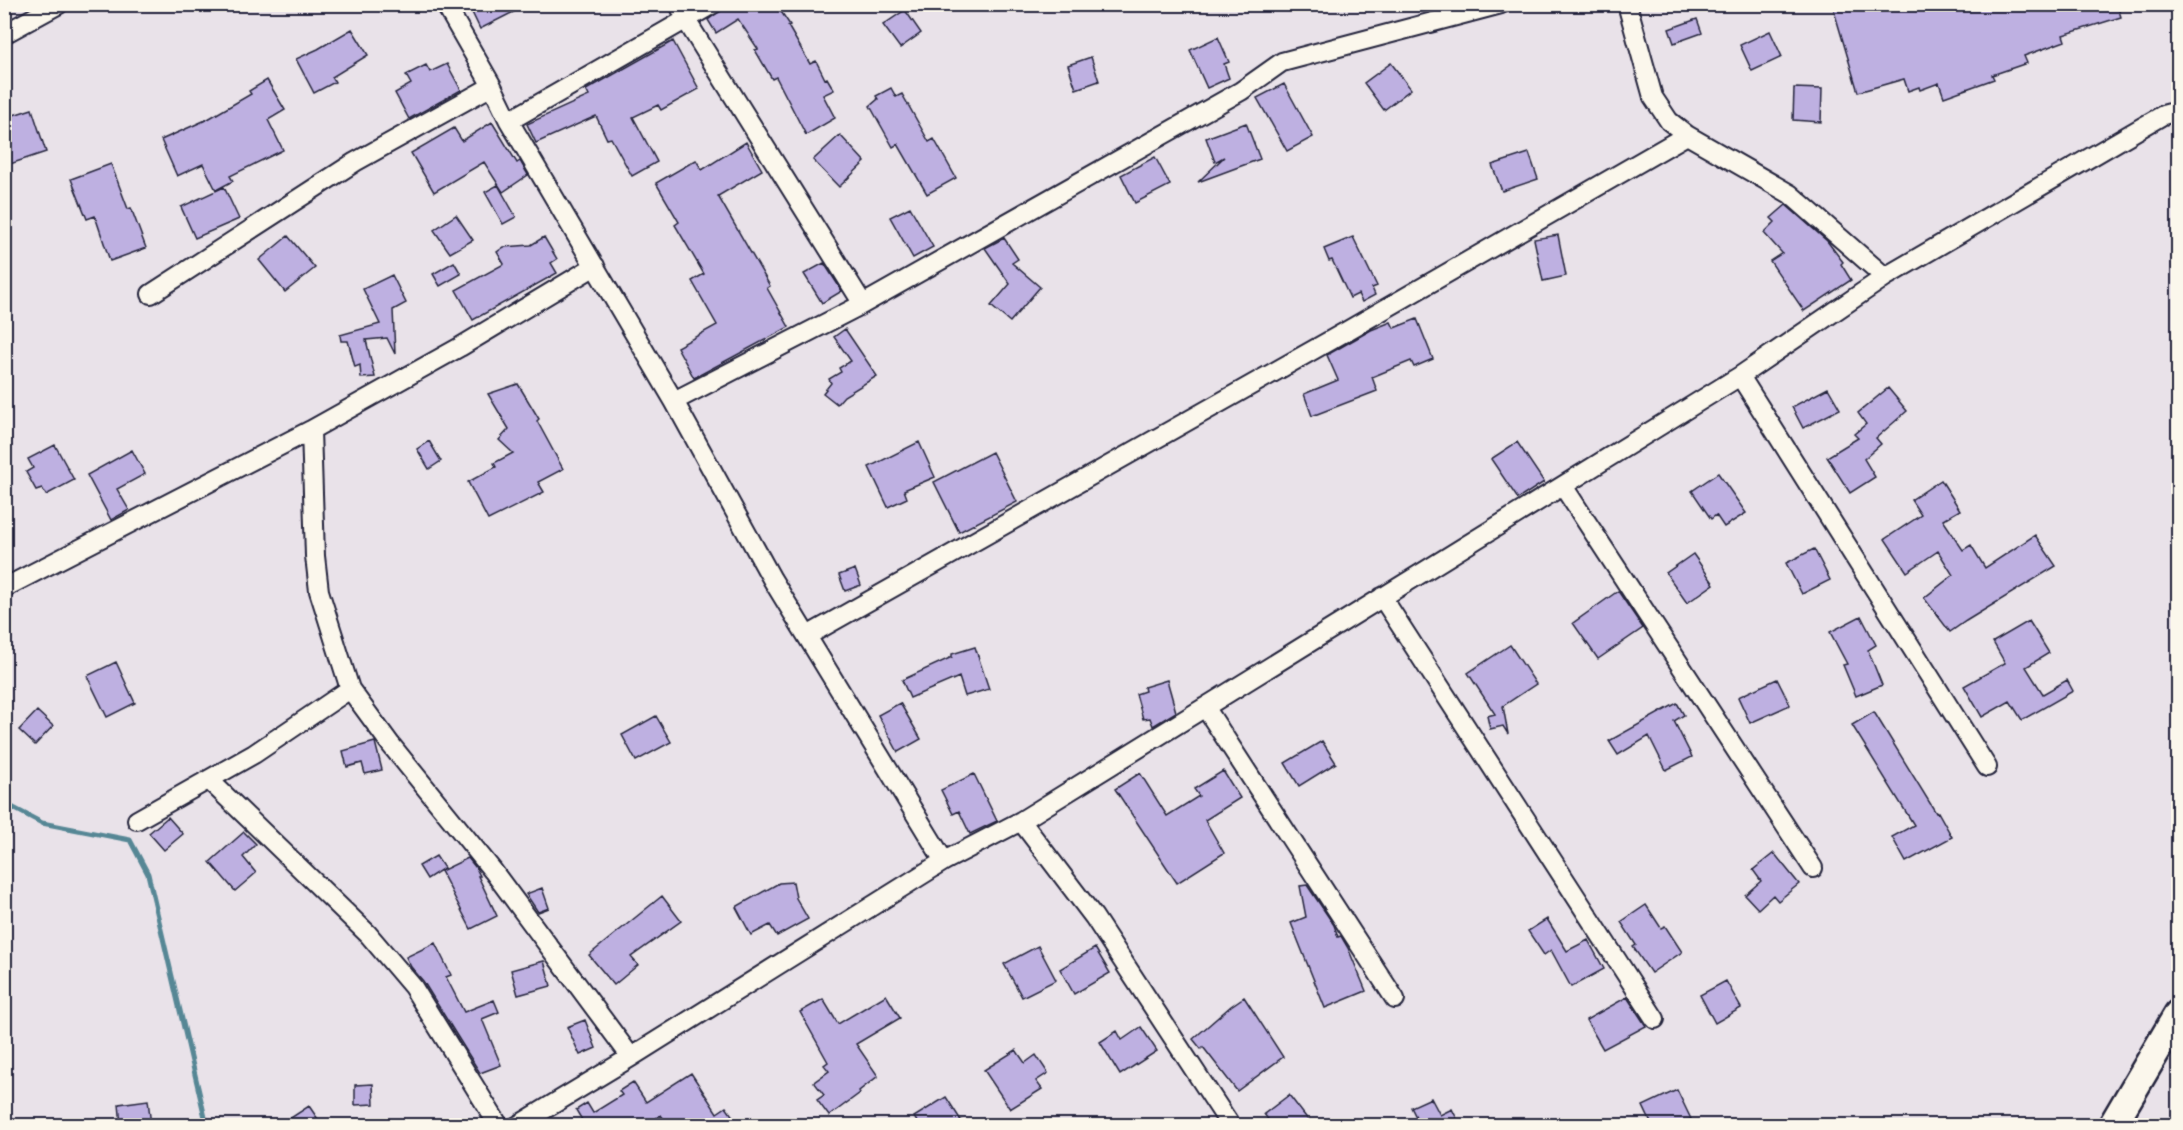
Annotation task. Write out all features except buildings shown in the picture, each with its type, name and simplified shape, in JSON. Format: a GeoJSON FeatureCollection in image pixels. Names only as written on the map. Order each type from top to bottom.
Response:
{"type":"FeatureCollection","features":[{"type":"Feature","properties":{"kind":"highway"},"geometry":{"type":"LineString","coordinates":[[2112,1125],[2178,1014]]}},
{"type":"Feature","properties":{"kind":"street"},"geometry":{"type":"LineString","coordinates":[[4,34],[58,4]]}},
{"type":"Feature","properties":{"kind":"street"},"geometry":{"type":"LineString","coordinates":[[445,4],[492,86],[508,121],[674,401],[772,579],[944,861]]}},
{"type":"Feature","properties":{"kind":"street"},"geometry":{"type":"LineString","coordinates":[[508,121],[682,12],[712,4]]}},
{"type":"Feature","properties":{"kind":"street"},"geometry":{"type":"LineString","coordinates":[[674,401],[863,304],[1241,91],[1282,62],[1501,4]]}},
{"type":"Feature","properties":{"kind":"street"},"geometry":{"type":"LineString","coordinates":[[1627,4],[1653,97],[1669,121],[1688,135],[1790,194],[1885,277]]}},
{"type":"Feature","properties":{"kind":"street"},"geometry":{"type":"LineString","coordinates":[[682,12],[863,304]]}},
{"type":"Feature","properties":{"kind":"street"},"geometry":{"type":"LineString","coordinates":[[151,294],[355,162],[492,86]]}},
{"type":"Feature","properties":{"kind":"street"},"geometry":{"type":"LineString","coordinates":[[517,1125],[631,1057],[944,861],[1021,821],[1563,486],[1740,376],[1885,277],[2163,115],[2178,111]]}},
{"type":"Feature","properties":{"kind":"street"},"geometry":{"type":"LineString","coordinates":[[807,636],[1688,135]]}},
{"type":"Feature","properties":{"kind":"street"},"geometry":{"type":"LineString","coordinates":[[4,588],[311,430],[460,347],[595,266]]}},
{"type":"Feature","properties":{"kind":"street"},"geometry":{"type":"LineString","coordinates":[[1740,376],[1987,767]]}},
{"type":"Feature","properties":{"kind":"street"},"geometry":{"type":"LineString","coordinates":[[311,430],[315,556],[320,591],[350,689],[391,745],[493,872],[631,1057]]}},
{"type":"Feature","properties":{"kind":"street"},"geometry":{"type":"LineString","coordinates":[[1563,486],[1813,868]]}},
{"type":"Feature","properties":{"kind":"street"},"geometry":{"type":"LineString","coordinates":[[1382,597],[1655,1019]]}},
{"type":"Feature","properties":{"kind":"street"},"geometry":{"type":"LineString","coordinates":[[137,820],[287,734],[350,689]]}},
{"type":"Feature","properties":{"kind":"street"},"geometry":{"type":"LineString","coordinates":[[1205,707],[1395,999]]}},
{"type":"Feature","properties":{"kind":"street"},"geometry":{"type":"LineString","coordinates":[[209,780],[368,934],[413,987],[499,1125]]}},
{"type":"Feature","properties":{"kind":"street"},"geometry":{"type":"LineString","coordinates":[[1021,821],[1094,917],[1231,1125]]}},
{"type":"Feature","properties":{"kind":"waterway"},"geometry":{"type":"LineString","coordinates":[[4,803],[42,823],[130,840],[148,874],[207,1126]]}}]}
